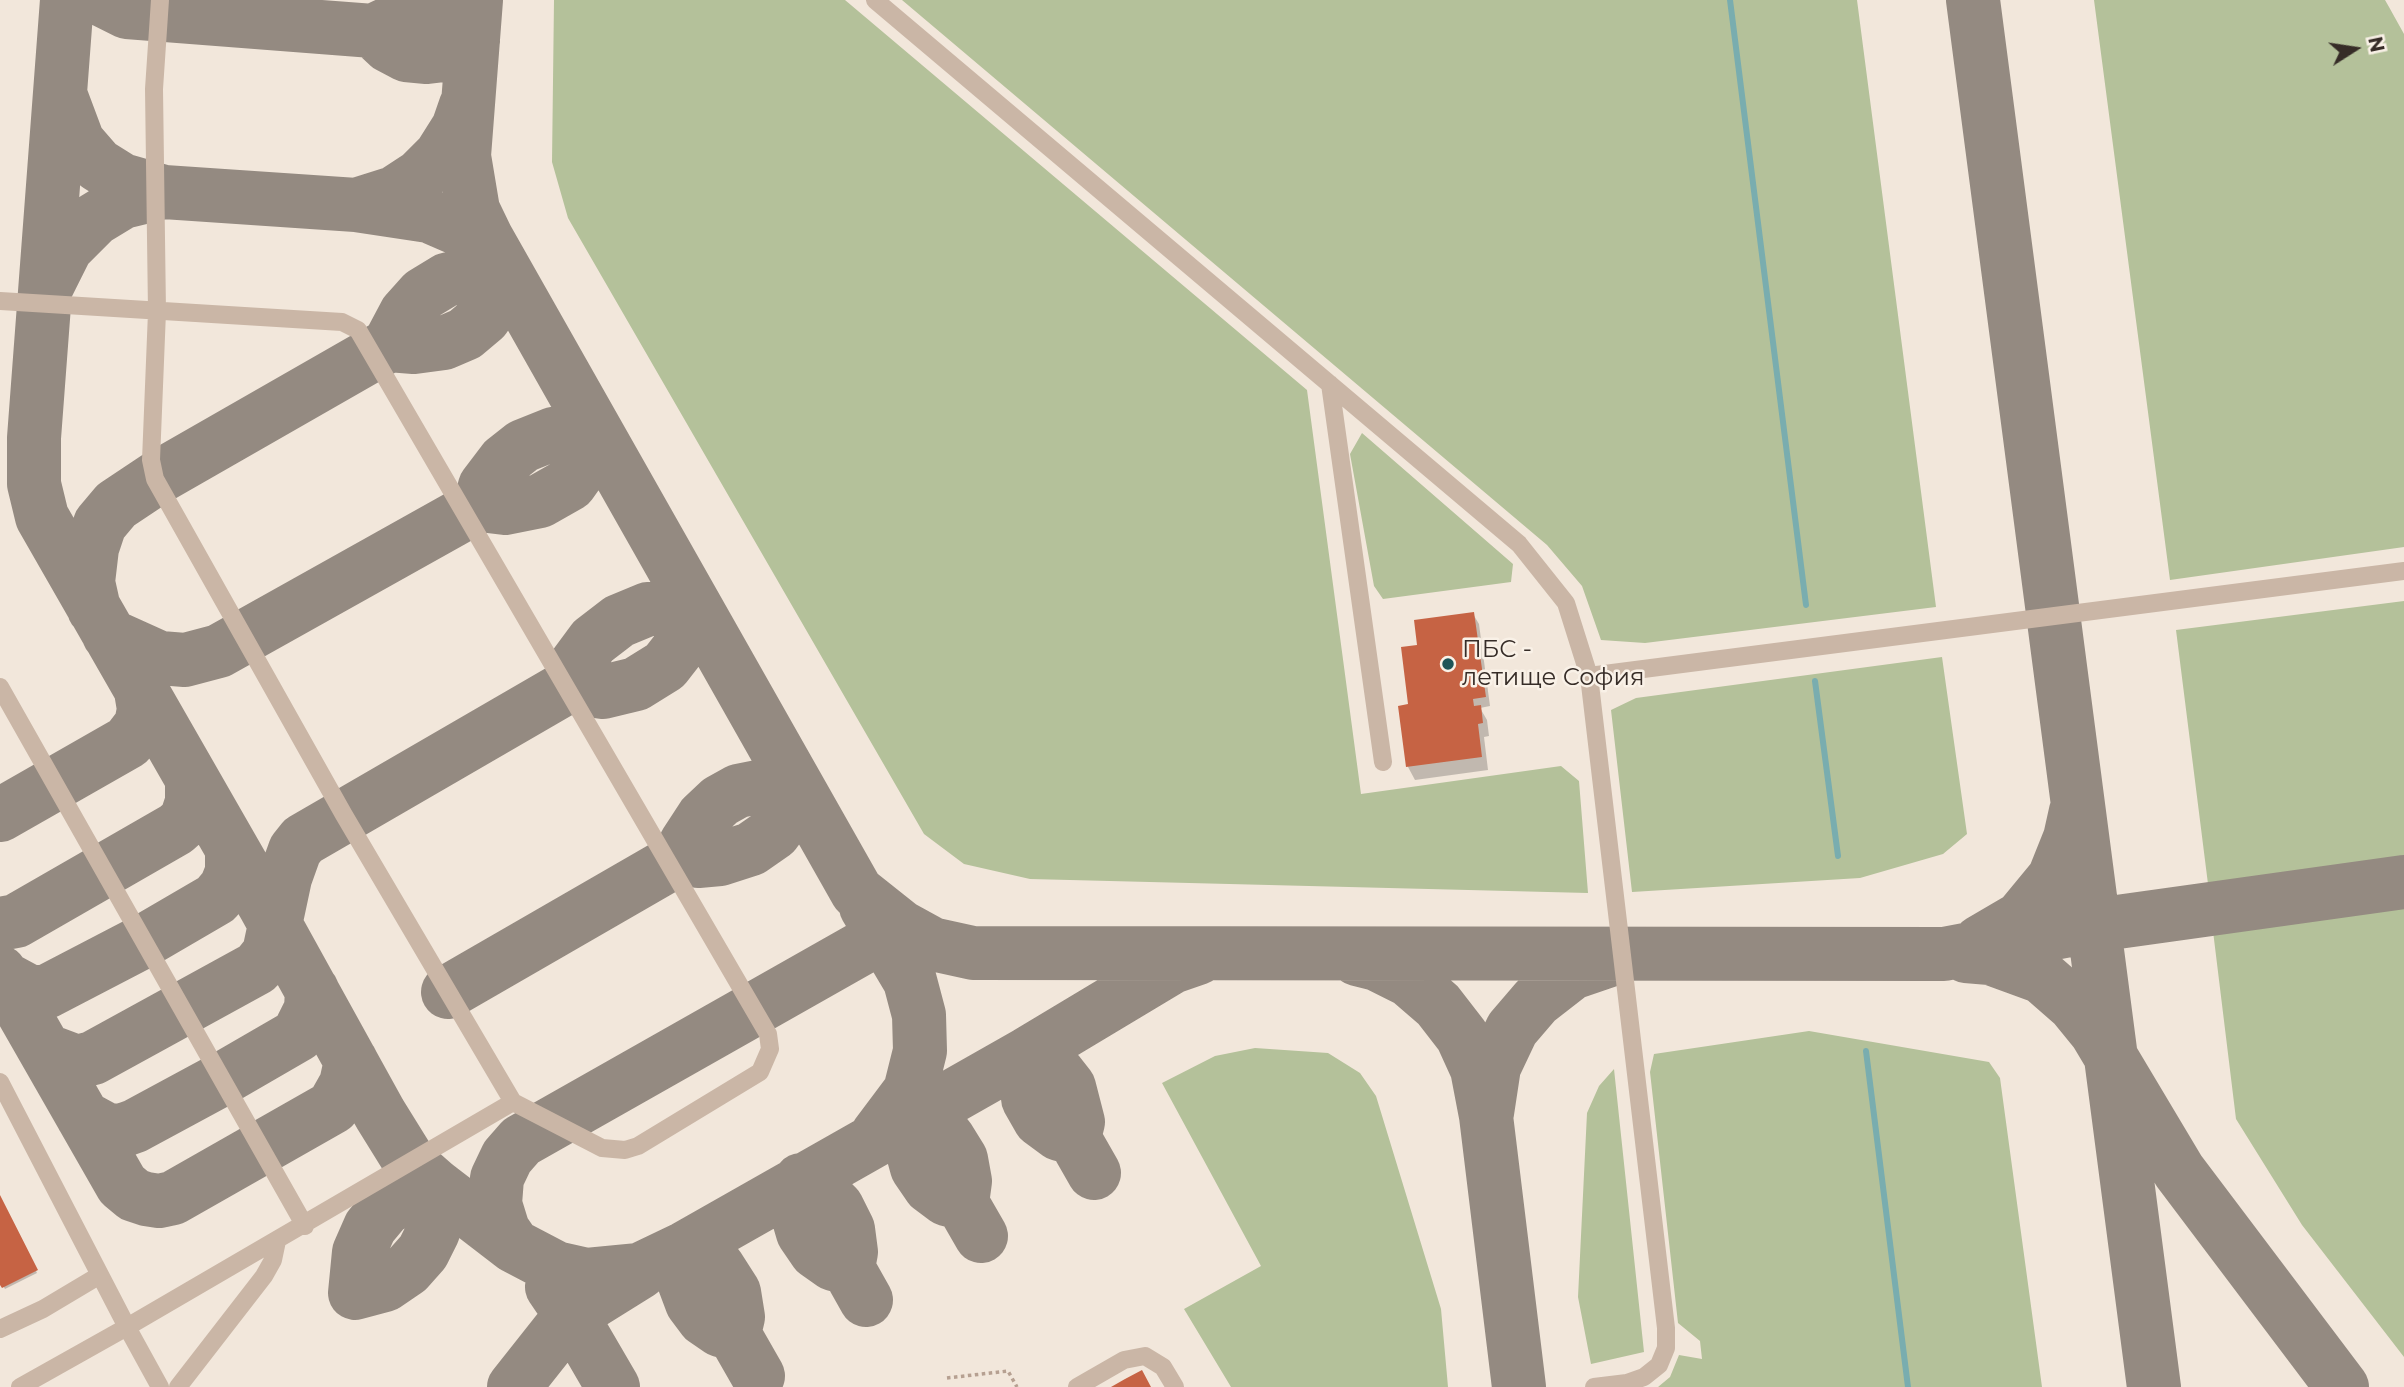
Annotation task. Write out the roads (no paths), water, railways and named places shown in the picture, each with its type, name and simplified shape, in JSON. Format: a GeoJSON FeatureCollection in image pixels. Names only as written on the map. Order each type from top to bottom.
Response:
{"type":"FeatureCollection","features":[{"type":"Feature","properties":{"kind":"lane"},"geometry":{"type":"LineString","coordinates":[[0,301],[157,312],[213,312],[342,322],[358,330],[768,1034],[771,1049],[760,1072],[638,1146],[625,1150],[601,1148],[513,1102],[337,803],[155,479],[151,460],[157,312],[154,89],[160,0]]}},
{"type":"Feature","properties":{"kind":"lane"},"geometry":{"type":"LineString","coordinates":[[875,0],[1519,544],[1566,603],[1589,676],[1666,1328],[1666,1348],[1659,1365],[1644,1377],[1628,1383],[1594,1387]]}},
{"type":"Feature","properties":{"kind":"lane"},"geometry":{"type":"LineString","coordinates":[[1330,384],[1383,762]]}},
{"type":"Feature","properties":{"kind":"lane"},"geometry":{"type":"LineString","coordinates":[[1589,676],[2404,571]]}},
{"type":"Feature","properties":{"kind":"lane"},"geometry":{"type":"LineString","coordinates":[[0,687],[305,1226]]}},
{"type":"Feature","properties":{"kind":"lane"},"geometry":{"type":"LineString","coordinates":[[0,1082],[160,1387]]}},
{"type":"Feature","properties":{"kind":"lane"},"geometry":{"type":"LineString","coordinates":[[21,1387],[305,1226],[513,1102]]}},
{"type":"Feature","properties":{"kind":"lane"},"geometry":{"type":"LineString","coordinates":[[178,1387],[264,1276],[273,1260],[277,1241]]}},
{"type":"Feature","properties":{"kind":"lane"},"geometry":{"type":"LineString","coordinates":[[0,1329],[43,1309],[100,1275]]}},
{"type":"Feature","properties":{"kind":"lane"},"geometry":{"type":"LineString","coordinates":[[1077,1387],[1124,1360],[1145,1356],[1163,1367],[1175,1387]]}},
{"type":"Feature","properties":{"kind":"waterway"},"geometry":{"type":"LineString","coordinates":[[1730,0],[1806,605]]}},
{"type":"Feature","properties":{"kind":"waterway"},"geometry":{"type":"LineString","coordinates":[[1815,681],[1838,856]]}},
{"type":"Feature","properties":{"kind":"waterway"},"geometry":{"type":"LineString","coordinates":[[1866,1051],[1908,1387]]}},
{"type":"Feature","properties":{"kind":"place","name":"ПБС - летище София"},"geometry":{"type":"Point","coordinates":[1448,664]}}]}
